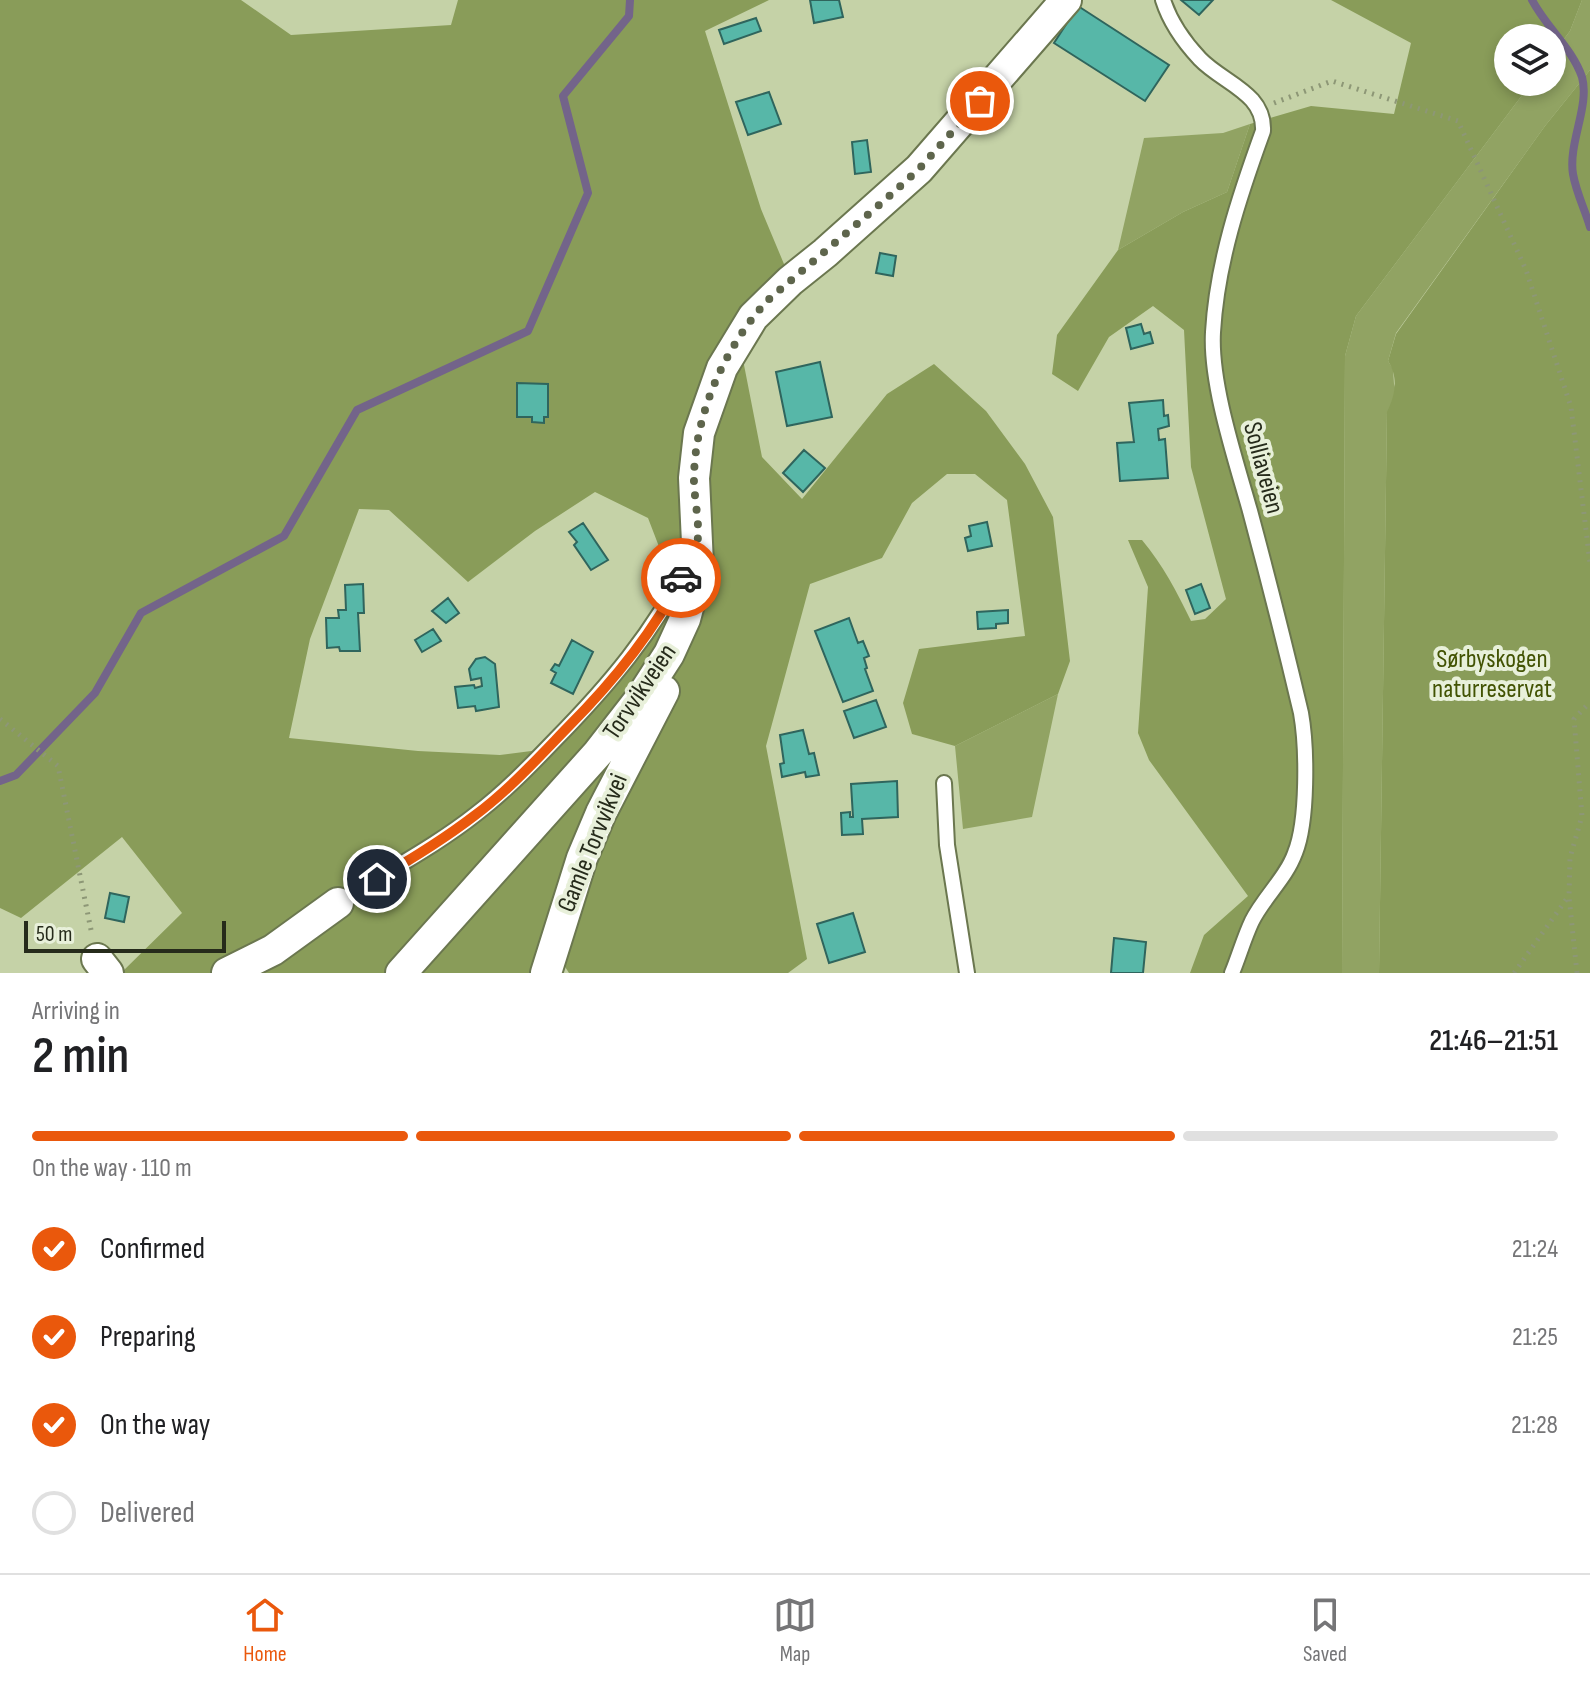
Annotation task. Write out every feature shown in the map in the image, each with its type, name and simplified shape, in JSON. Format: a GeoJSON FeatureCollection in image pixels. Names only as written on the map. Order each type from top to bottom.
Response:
{"type":"FeatureCollection","features":[{"type":"Feature","properties":{"kind":"street","name":"Torvvikveien"},"geometry":{"type":"LineString","coordinates":[[401,973],[581,773],[657,675],[685,619],[696,578],[694,478],[699,433],[722,368],[753,317],[919,169],[1066,0]]}},
{"type":"Feature","properties":{"kind":"street","name":"Gamle Torvvikvei"},"geometry":{"type":"LineString","coordinates":[[546,973],[582,858],[606,802],[664,693],[657,675]]}},
{"type":"Feature","properties":{"kind":"street"},"geometry":{"type":"LineString","coordinates":[[227,973],[273,950],[338,903]]}},
{"type":"Feature","properties":{"kind":"lane"},"geometry":{"type":"LineString","coordinates":[[1163,0],[1176,29],[1200,59],[1251,98],[1259,108]]}},
{"type":"Feature","properties":{"kind":"lane","name":"Solliaveien"},"geometry":{"type":"LineString","coordinates":[[1232,973],[1253,920],[1295,854],[1300,839],[1303,801],[1304,728],[1301,713],[1230,440],[1213,352],[1222,265],[1239,198],[1263,131],[1259,108]]}},
{"type":"Feature","properties":{"kind":"lane"},"geometry":{"type":"LineString","coordinates":[[338,903],[476,815],[542,754],[599,695],[654,626],[697,543]]}},
{"type":"Feature","properties":{"kind":"lane"},"geometry":{"type":"LineString","coordinates":[[944,783],[947,845],[967,973]]}},
{"type":"Feature","properties":{"kind":"path"},"geometry":{"type":"LineString","coordinates":[[1259,108],[1332,81],[1458,121],[1526,270],[1571,407],[1590,563]]}},
{"type":"Feature","properties":{"kind":"path"},"geometry":{"type":"LineString","coordinates":[[1577,973],[1569,897],[1570,858],[1582,816],[1574,719],[1590,702]]}},
{"type":"Feature","properties":{"kind":"path"},"geometry":{"type":"LineString","coordinates":[[0,719],[58,766],[102,966]]}},
{"type":"Feature","properties":{"kind":"path"},"geometry":{"type":"LineString","coordinates":[[1514,973],[1569,897]]}},
{"type":"Feature","properties":{"kind":"green space"},"geometry":{"type":"Polygon","coordinates":[[[0,0],[241,0],[291,35],[451,25],[458,0],[769,0],[705,31],[761,209],[789,276],[736,324],[762,457],[802,499],[887,394],[934,364],[986,411],[1025,464],[1053,517],[1070,661],[1058,694],[955,746],[912,734],[903,703],[919,649],[1025,636],[1007,500],[975,474],[947,474],[912,503],[882,558],[810,584],[766,746],[807,959],[788,973],[569,973],[560,959],[534,973],[121,973],[182,913],[122,837],[21,918],[0,908],[0,0]],[[595,492],[535,531],[468,582],[389,510],[359,509],[310,639],[289,738],[418,751],[500,755],[539,750],[613,671],[673,583],[648,518],[595,492]]]}},
{"type":"Feature","properties":{"kind":"green space"},"geometry":{"type":"Polygon","coordinates":[[[1331,0],[1582,0],[1566,36],[1566,24],[1494,24],[1494,96],[1521,96],[1356,316],[1345,356],[1342,973],[1190,973],[1204,935],[1248,896],[1149,760],[1138,733],[1148,587],[1128,540],[1142,540],[1150,549],[1191,621],[1205,619],[1226,599],[1191,467],[1184,330],[1153,306],[1109,337],[1078,391],[1052,374],[1057,335],[1118,250],[1183,212],[1227,192],[1250,124],[1311,106],[1394,114],[1411,43],[1331,0]]]}},
{"type":"Feature","properties":{"kind":"green space"},"geometry":{"type":"Polygon","coordinates":[[[1582,0],[1590,0],[1590,70],[1545,126],[1396,333],[1388,361],[1590,973],[1387,412],[1379,973],[1342,973],[1345,356],[1356,316],[1521,96],[1566,96],[1566,36],[1582,0]]]}},
{"type":"Feature","properties":{"kind":"green space","name":"Sørbyskogen naturreservat"},"geometry":{"type":"Polygon","coordinates":[[[1590,70],[1590,973],[1379,973],[1387,412],[1395,387],[1394,374],[1388,361],[1396,334],[1545,126],[1590,70]]]}},
{"type":"Feature","properties":{"kind":"green space"},"geometry":{"type":"Polygon","coordinates":[[[1250,124],[1227,192],[1183,212],[1118,250],[1144,138],[1223,133],[1250,124]]]}},
{"type":"Feature","properties":{"kind":"green space"},"geometry":{"type":"Polygon","coordinates":[[[1058,694],[1032,817],[963,829],[955,746],[1058,694]]]}},
{"type":"Feature","properties":{"kind":"building"},"geometry":{"type":"Polygon","coordinates":[[[810,0],[839,0],[843,17],[814,23],[810,0]]]}},
{"type":"Feature","properties":{"kind":"building"},"geometry":{"type":"Polygon","coordinates":[[[1181,0],[1213,0],[1199,15],[1181,0]]]}},
{"type":"Feature","properties":{"kind":"building"},"geometry":{"type":"Polygon","coordinates":[[[1078,6],[1169,65],[1145,101],[1054,43],[1078,6]]]}},
{"type":"Feature","properties":{"kind":"building"},"geometry":{"type":"Polygon","coordinates":[[[756,18],[761,31],[724,44],[719,30],[756,18]]]}},
{"type":"Feature","properties":{"kind":"building"},"geometry":{"type":"Polygon","coordinates":[[[769,92],[781,124],[748,135],[736,102],[769,92]]]}},
{"type":"Feature","properties":{"kind":"building"},"geometry":{"type":"Polygon","coordinates":[[[867,140],[871,172],[855,174],[852,142],[867,140]]]}},
{"type":"Feature","properties":{"kind":"building"},"geometry":{"type":"Polygon","coordinates":[[[880,253],[896,256],[893,276],[876,273],[880,253]]]}},
{"type":"Feature","properties":{"kind":"building"},"geometry":{"type":"Polygon","coordinates":[[[1141,324],[1144,334],[1150,332],[1153,343],[1131,349],[1126,328],[1141,324]]]}},
{"type":"Feature","properties":{"kind":"building"},"geometry":{"type":"Polygon","coordinates":[[[820,362],[832,417],[787,426],[776,372],[820,362]]]}},
{"type":"Feature","properties":{"kind":"building"},"geometry":{"type":"Polygon","coordinates":[[[517,383],[548,384],[548,417],[544,417],[544,423],[532,422],[532,417],[517,417],[517,383]]]}},
{"type":"Feature","properties":{"kind":"building"},"geometry":{"type":"Polygon","coordinates":[[[1163,400],[1164,416],[1168,415],[1169,426],[1158,429],[1159,440],[1165,439],[1168,478],[1120,481],[1117,443],[1134,442],[1129,403],[1163,400]]]}},
{"type":"Feature","properties":{"kind":"building"},"geometry":{"type":"Polygon","coordinates":[[[804,450],[825,468],[803,492],[783,473],[804,450]]]}},
{"type":"Feature","properties":{"kind":"building"},"geometry":{"type":"Polygon","coordinates":[[[987,522],[992,546],[968,551],[965,538],[971,536],[969,526],[987,522]]]}},
{"type":"Feature","properties":{"kind":"building"},"geometry":{"type":"Polygon","coordinates":[[[583,523],[608,560],[591,570],[569,532],[583,523]]]}},
{"type":"Feature","properties":{"kind":"building"},"geometry":{"type":"Polygon","coordinates":[[[363,584],[364,613],[358,613],[360,651],[327,648],[326,618],[339,618],[338,610],[346,610],[345,585],[363,584]]]}},
{"type":"Feature","properties":{"kind":"building"},"geometry":{"type":"Polygon","coordinates":[[[1201,584],[1210,608],[1195,614],[1186,590],[1201,584]]]}},
{"type":"Feature","properties":{"kind":"building"},"geometry":{"type":"Polygon","coordinates":[[[448,598],[459,613],[446,623],[432,611],[448,598]]]}},
{"type":"Feature","properties":{"kind":"building"},"geometry":{"type":"Polygon","coordinates":[[[1008,610],[1008,623],[996,624],[996,628],[978,629],[977,612],[1008,610]]]}},
{"type":"Feature","properties":{"kind":"building"},"geometry":{"type":"Polygon","coordinates":[[[849,618],[858,643],[863,641],[869,656],[864,658],[865,669],[873,691],[843,702],[815,631],[849,618]]]}},
{"type":"Feature","properties":{"kind":"building"},"geometry":{"type":"Polygon","coordinates":[[[433,629],[441,641],[422,652],[415,640],[433,629]]]}},
{"type":"Feature","properties":{"kind":"building"},"geometry":{"type":"Polygon","coordinates":[[[572,640],[593,652],[573,694],[551,683],[556,673],[551,670],[555,664],[559,666],[572,640]]]}},
{"type":"Feature","properties":{"kind":"building"},"geometry":{"type":"Polygon","coordinates":[[[485,657],[495,664],[499,707],[476,711],[475,706],[458,708],[455,687],[482,686],[481,678],[471,680],[469,669],[476,659],[485,657]]]}},
{"type":"Feature","properties":{"kind":"building"},"geometry":{"type":"Polygon","coordinates":[[[876,700],[886,727],[854,738],[844,711],[876,700]]]}},
{"type":"Feature","properties":{"kind":"building"},"geometry":{"type":"Polygon","coordinates":[[[803,730],[809,754],[814,753],[819,775],[806,777],[805,772],[782,777],[780,764],[784,763],[780,735],[803,730]]]}},
{"type":"Feature","properties":{"kind":"building"},"geometry":{"type":"Polygon","coordinates":[[[897,781],[898,817],[862,819],[863,834],[842,835],[841,813],[850,812],[850,817],[853,817],[851,784],[897,781]]]}},
{"type":"Feature","properties":{"kind":"building"},"geometry":{"type":"Polygon","coordinates":[[[110,893],[129,897],[124,922],[105,918],[110,893]]]}},
{"type":"Feature","properties":{"kind":"building"},"geometry":{"type":"Polygon","coordinates":[[[853,913],[865,952],[829,963],[817,924],[853,913]]]}},
{"type":"Feature","properties":{"kind":"building"},"geometry":{"type":"Polygon","coordinates":[[[1114,938],[1146,942],[1143,973],[1111,973],[1114,938]]]}},
{"type":"Feature","properties":{"kind":"waterway"},"geometry":{"type":"LineString","coordinates":[[0,781],[16,775],[95,693],[141,613],[284,536],[357,410],[528,331],[588,193],[563,96],[629,16],[630,0]]}},
{"type":"Feature","properties":{"kind":"waterway"},"geometry":{"type":"LineString","coordinates":[[1532,0],[1578,66],[1582,77],[1583,100],[1572,162],[1576,187],[1590,227]]}},
{"type":"Feature","properties":{"kind":"way so far"},"geometry":{"type":"LineString","coordinates":[[681,578],[697,543],[694,478],[699,433],[722,368],[733,347],[768,300],[919,169],[980,101]]}},
{"type":"Feature","properties":{"kind":"route"},"geometry":{"type":"LineString","coordinates":[[377,879],[476,815],[542,754],[599,695],[633,654],[654,626],[681,578]]}}]}
